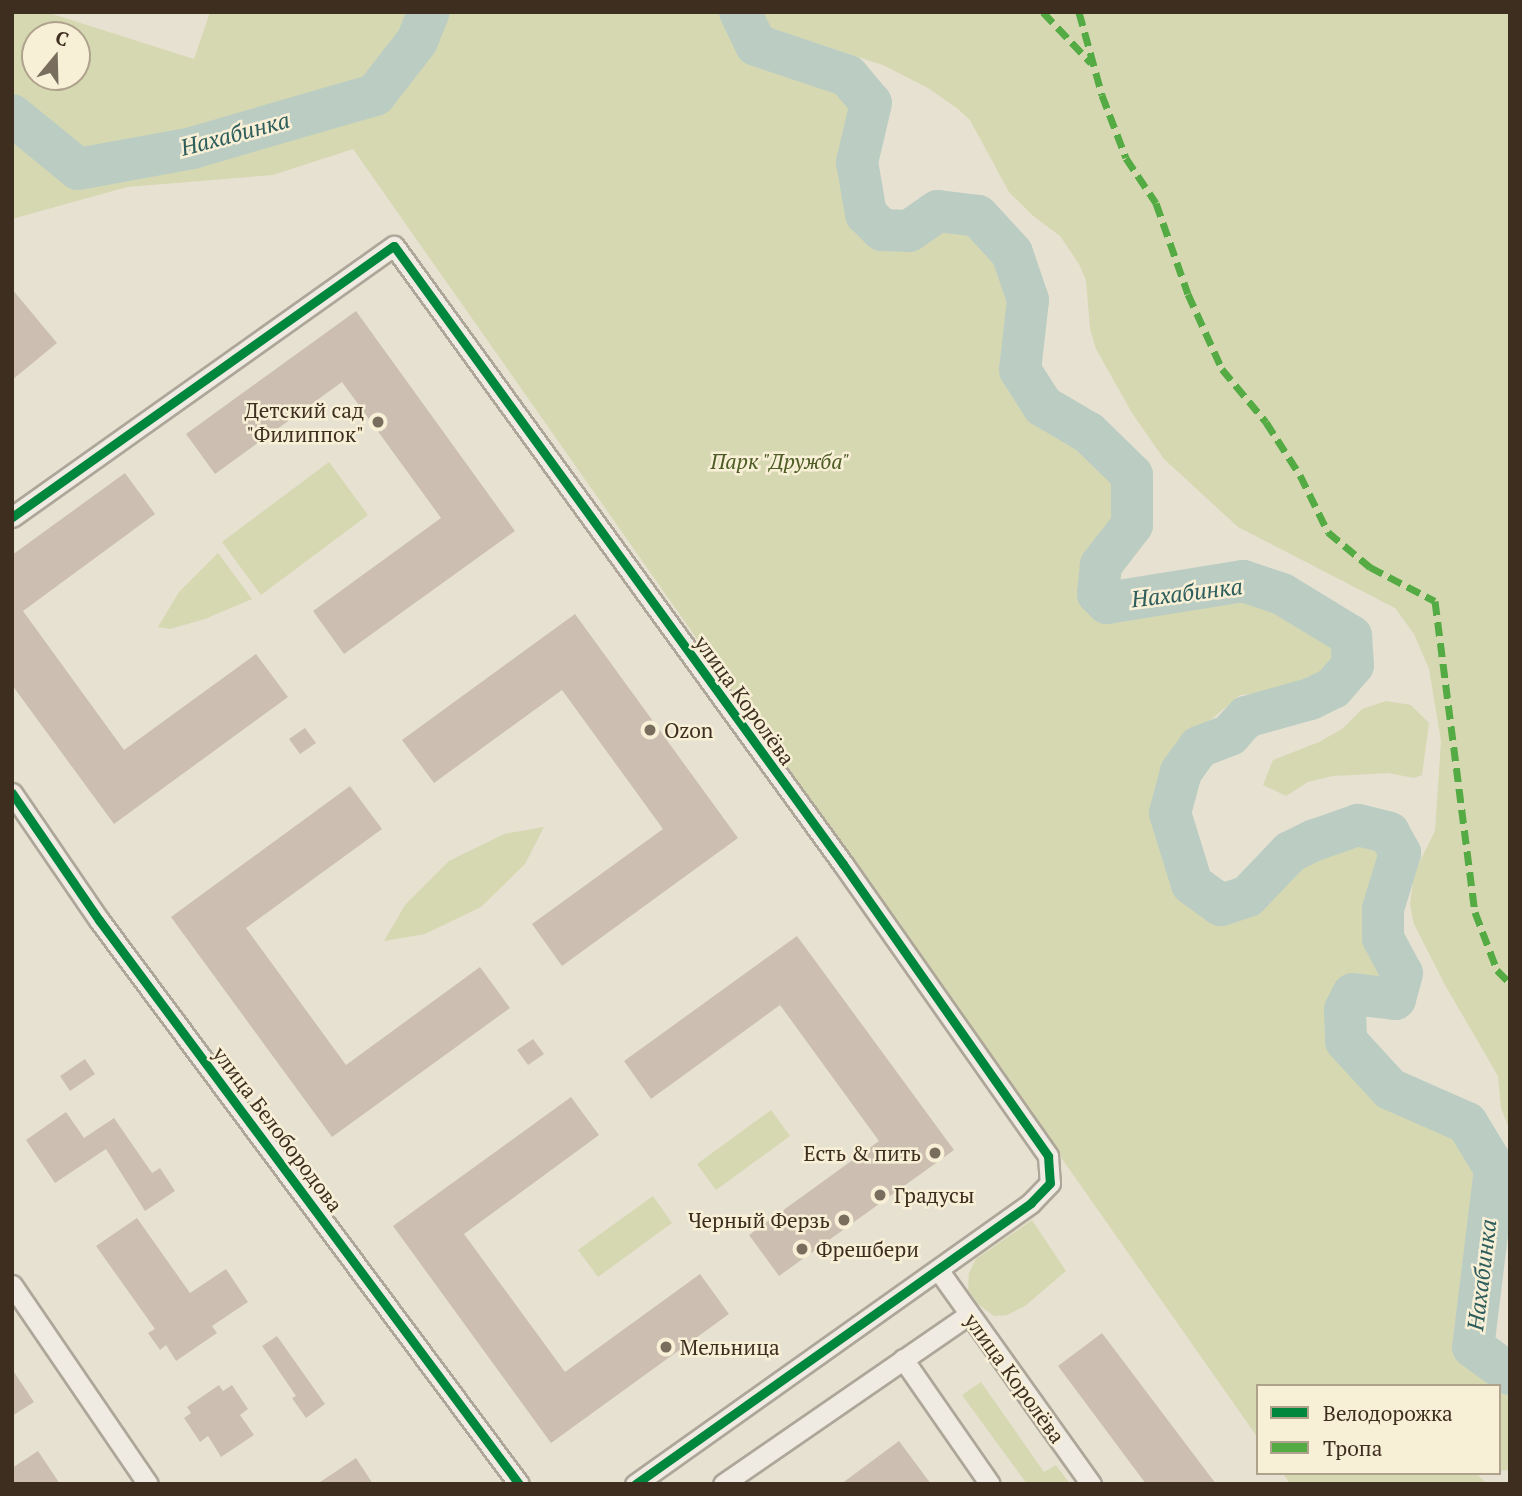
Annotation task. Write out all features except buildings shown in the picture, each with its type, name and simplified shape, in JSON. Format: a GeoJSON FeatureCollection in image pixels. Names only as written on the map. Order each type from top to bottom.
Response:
{"type":"FeatureCollection","features":[{"type":"Feature","properties":{"kind":"street","name":"улица Королёва"},"geometry":{"type":"LineString","coordinates":[[12,517],[394,246],[843,864],[1048,1156],[1050,1183],[1031,1203],[939,1271],[1091,1484]]}},
{"type":"Feature","properties":{"kind":"street","name":"улица Белобородова"},"geometry":{"type":"LineString","coordinates":[[12,793],[99,920],[519,1484]]}},
{"type":"Feature","properties":{"kind":"street"},"geometry":{"type":"LineString","coordinates":[[635,1484],[939,1271]]}},
{"type":"Feature","properties":{"kind":"street"},"geometry":{"type":"LineString","coordinates":[[12,1284],[148,1484]]}},
{"type":"Feature","properties":{"kind":"street"},"geometry":{"type":"LineString","coordinates":[[723,1484],[969,1314]]}},
{"type":"Feature","properties":{"kind":"street"},"geometry":{"type":"LineString","coordinates":[[903,1359],[990,1484]]}},
{"type":"Feature","properties":{"kind":"green space","name":"Парк \"Дружба\""},"geometry":{"type":"Polygon","coordinates":[[[12,12],[46,12],[74,21],[21,21],[21,91],[91,91],[91,26],[194,59],[210,12],[1510,12],[1510,1131],[1501,1108],[1498,1076],[1445,985],[1414,924],[1410,905],[1414,873],[1435,831],[1441,741],[1429,669],[1414,634],[1395,608],[1238,527],[1164,459],[1132,413],[1096,349],[1090,329],[1086,280],[1079,264],[1060,236],[1032,215],[1009,192],[970,120],[958,109],[928,88],[883,65],[798,38],[739,29],[739,41],[762,61],[789,70],[816,74],[839,87],[856,107],[856,134],[847,158],[844,185],[852,210],[867,233],[891,239],[918,236],[942,224],[968,229],[992,244],[1006,267],[1014,318],[1013,370],[1023,394],[1039,416],[1060,432],[1086,442],[1106,459],[1119,482],[1120,510],[1091,590],[1105,612],[1157,613],[1241,591],[1266,598],[1291,612],[1311,628],[1337,638],[1341,665],[1319,680],[1266,693],[1240,695],[1200,729],[1185,751],[1172,840],[1223,913],[1249,911],[1268,895],[1301,852],[1350,832],[1376,832],[1390,855],[1368,930],[1384,953],[1388,981],[1363,987],[1341,1001],[1331,1025],[1341,1050],[1378,1091],[1402,1099],[1448,1129],[1468,1150],[1480,1201],[1475,1255],[1476,1314],[1468,1339],[1481,1363],[1510,1382],[1510,1470],[1501,1471],[1501,1384],[1256,1384],[1256,1435],[353,149],[273,175],[127,187],[12,219],[12,12]]]}},
{"type":"Feature","properties":{"kind":"green space"},"geometry":{"type":"Polygon","coordinates":[[[329,462],[368,515],[261,595],[222,542],[329,462]]]}},
{"type":"Feature","properties":{"kind":"green space"},"geometry":{"type":"Polygon","coordinates":[[[218,553],[252,599],[205,619],[170,629],[158,627],[179,592],[218,553]]]}},
{"type":"Feature","properties":{"kind":"green space"},"geometry":{"type":"Polygon","coordinates":[[[1386,701],[1411,705],[1429,723],[1422,775],[1414,778],[1388,773],[1333,776],[1308,782],[1286,796],[1263,785],[1273,760],[1319,742],[1342,729],[1362,709],[1386,701]]]}},
{"type":"Feature","properties":{"kind":"green space"},"geometry":{"type":"Polygon","coordinates":[[[544,827],[525,864],[481,907],[425,934],[384,941],[405,905],[449,861],[504,834],[544,827]]]}},
{"type":"Feature","properties":{"kind":"green space"},"geometry":{"type":"Polygon","coordinates":[[[771,1110],[790,1136],[716,1190],[697,1164],[771,1110]]]}},
{"type":"Feature","properties":{"kind":"green space"},"geometry":{"type":"Polygon","coordinates":[[[653,1196],[672,1223],[598,1277],[578,1250],[653,1196]]]}},
{"type":"Feature","properties":{"kind":"green space"},"geometry":{"type":"Polygon","coordinates":[[[1032,1220],[1066,1271],[1025,1306],[1007,1315],[994,1316],[978,1304],[968,1290],[969,1273],[976,1259],[1032,1220]]]}},
{"type":"Feature","properties":{"kind":"green space"},"geometry":{"type":"Polygon","coordinates":[[[981,1382],[1044,1472],[1056,1465],[1070,1484],[1027,1484],[962,1395],[981,1382]]]}},
{"type":"Feature","properties":{"kind":"green space"},"geometry":{"type":"Polygon","coordinates":[[[1284,1475],[1478,1475],[1487,1484],[1290,1484],[1284,1475]]]}},
{"type":"Feature","properties":{"kind":"waterway","name":"Нахабинка"},"geometry":{"type":"LineString","coordinates":[[12,115],[78,169],[192,148],[375,95],[417,41],[429,12]]}},
{"type":"Feature","properties":{"kind":"waterway","name":"Нахабинка"},"geometry":{"type":"LineString","coordinates":[[740,12],[756,45],[848,76],[871,103],[857,162],[866,214],[882,230],[909,231],[938,211],[978,216],[1012,253],[1028,300],[1020,370],[1043,406],[1089,433],[1132,475],[1132,525],[1101,565],[1098,594],[1107,603],[1243,581],[1282,594],[1351,636],[1353,665],[1333,688],[1310,699],[1246,717],[1230,735],[1199,747],[1181,772],[1170,813],[1192,884],[1221,905],[1248,896],[1290,852],[1315,840],[1358,825],[1389,833],[1400,853],[1383,909],[1383,938],[1402,973],[1395,999],[1353,994],[1345,1010],[1346,1041],[1390,1089],[1467,1123],[1495,1169],[1473,1347],[1510,1374]]}},
{"type":"Feature","properties":{"kind":"marked path"},"geometry":{"type":"LineString","coordinates":[[1043,12],[1091,63]]}},
{"type":"Feature","properties":{"kind":"marked path"},"geometry":{"type":"LineString","coordinates":[[1079,12],[1102,95],[1126,158],[1156,203],[1188,294],[1222,369],[1266,422],[1300,475],[1328,532],[1370,567],[1435,601],[1475,912],[1497,970],[1510,983]]}},
{"type":"Feature","properties":{"kind":"cycle path"},"geometry":{"type":"LineString","coordinates":[[12,517],[394,246],[843,864],[1048,1156],[1050,1183],[1031,1203],[635,1484]]}},
{"type":"Feature","properties":{"kind":"cycle path"},"geometry":{"type":"LineString","coordinates":[[12,793],[99,920],[519,1484]]}},
{"type":"Feature","properties":{"kind":"place","name":"Детский сад \"Филиппок\""},"geometry":{"type":"Point","coordinates":[378,422]}},
{"type":"Feature","properties":{"kind":"place","name":"Ozon"},"geometry":{"type":"Point","coordinates":[650,730]}},
{"type":"Feature","properties":{"kind":"place","name":"Есть & пить"},"geometry":{"type":"Point","coordinates":[935,1153]}},
{"type":"Feature","properties":{"kind":"place","name":"Градусы"},"geometry":{"type":"Point","coordinates":[880,1195]}},
{"type":"Feature","properties":{"kind":"place","name":"Черный Ферзь"},"geometry":{"type":"Point","coordinates":[844,1220]}},
{"type":"Feature","properties":{"kind":"place","name":"Фрешбери"},"geometry":{"type":"Point","coordinates":[802,1249]}},
{"type":"Feature","properties":{"kind":"place","name":"Мельница"},"geometry":{"type":"Point","coordinates":[666,1347]}}]}
